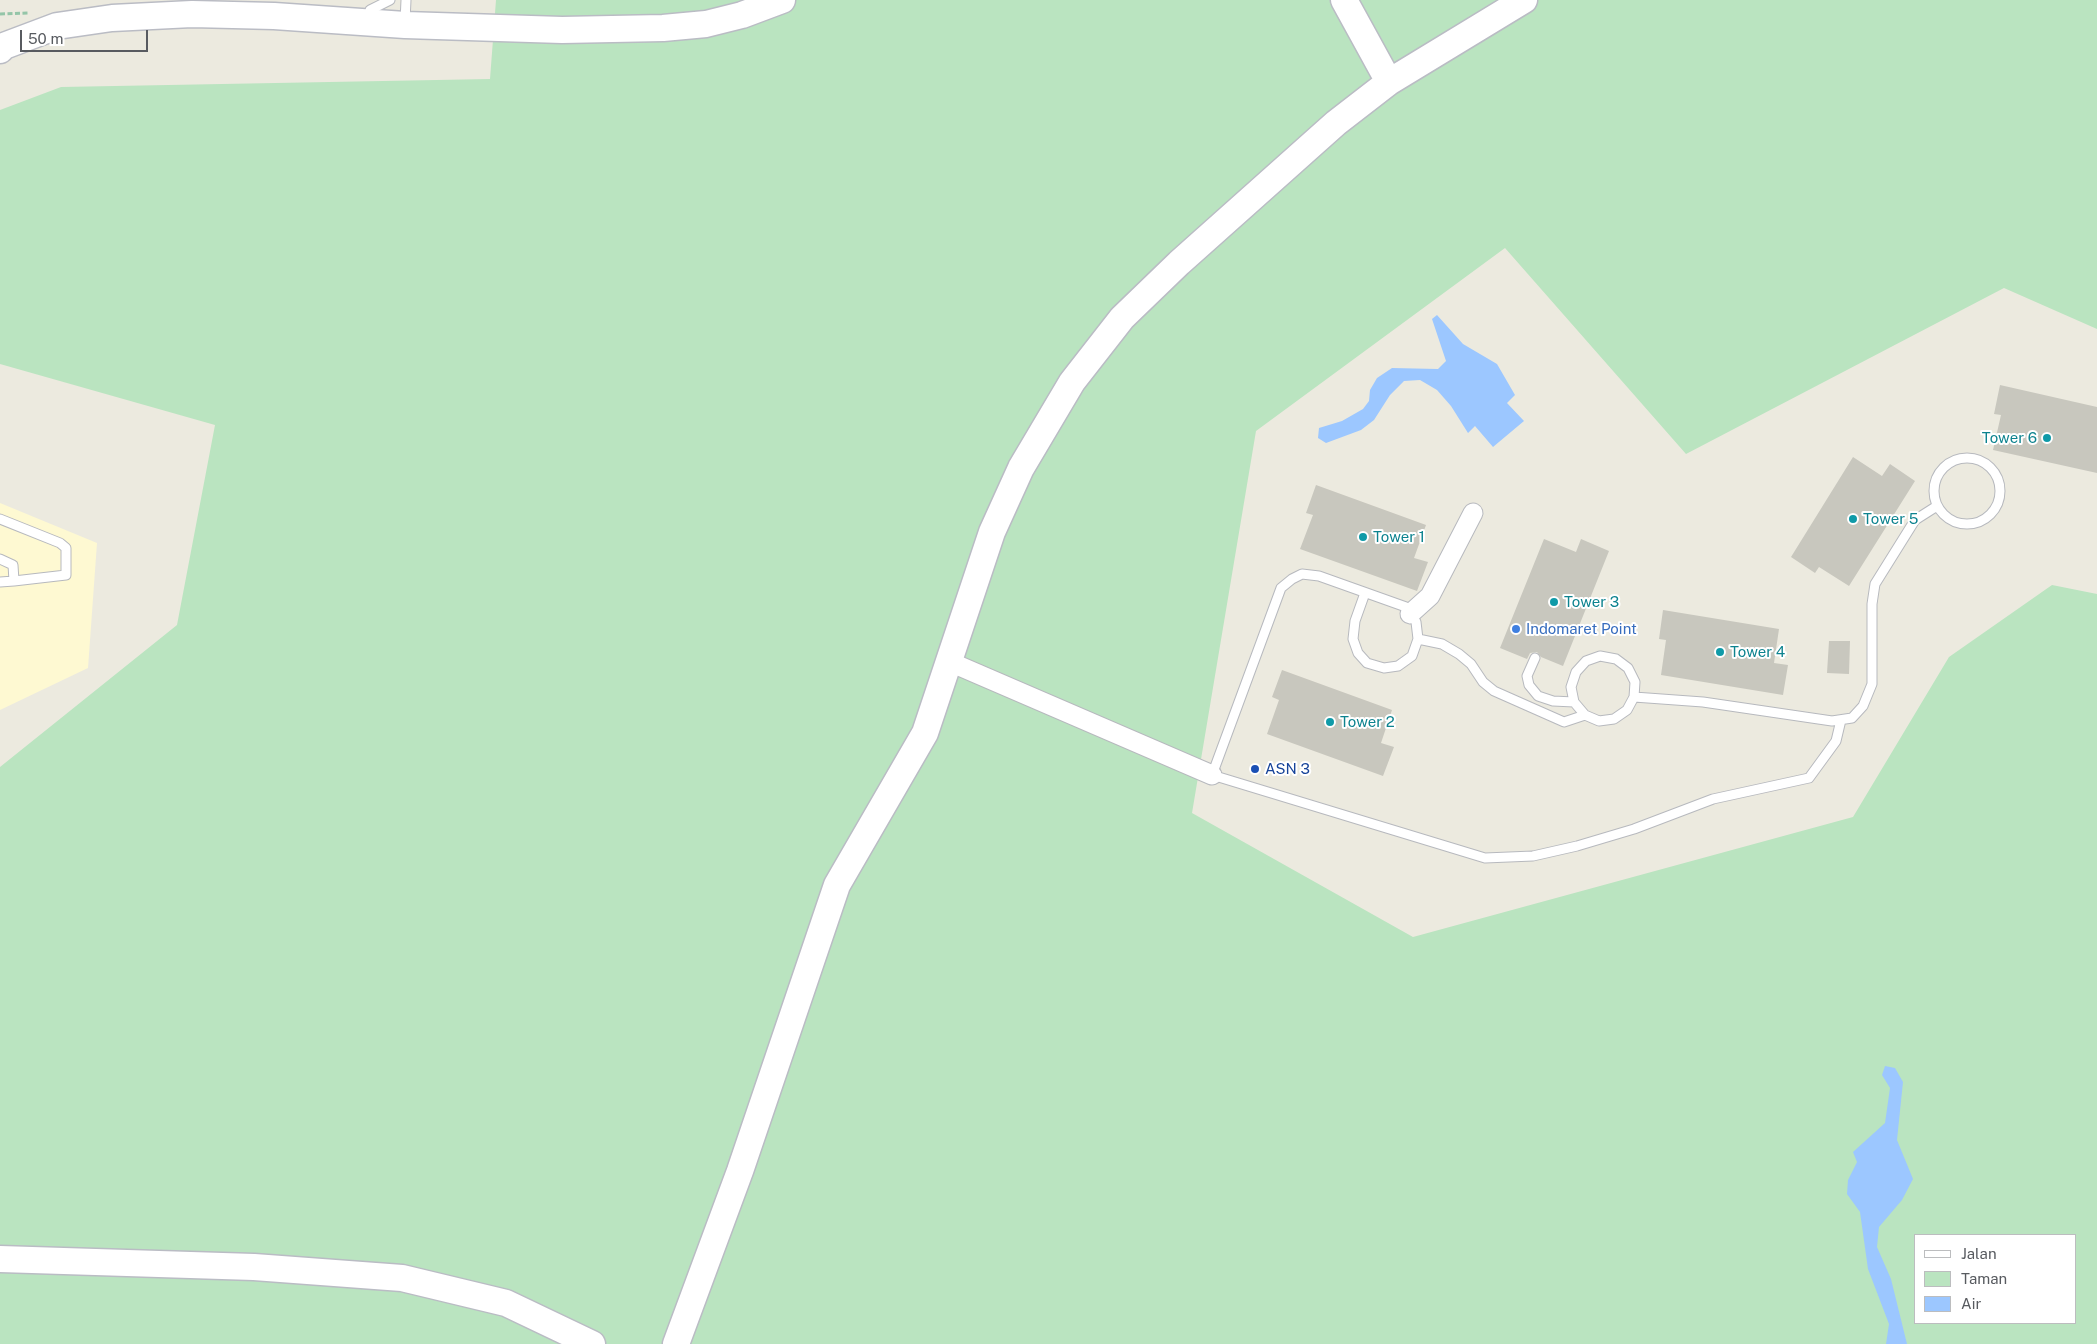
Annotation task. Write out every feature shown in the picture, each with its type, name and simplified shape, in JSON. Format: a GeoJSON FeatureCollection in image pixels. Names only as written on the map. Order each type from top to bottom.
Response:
{"type":"FeatureCollection","features":[{"type":"Feature","properties":{"kind":"street"},"geometry":{"type":"LineString","coordinates":[[0,50],[4,46],[57,26],[112,18],[201,14],[274,16],[369,23],[405,12],[562,30],[663,28],[706,24],[742,15],[782,0]]}},
{"type":"Feature","properties":{"kind":"street"},"geometry":{"type":"LineString","coordinates":[[1344,0],[1389,82]]}},
{"type":"Feature","properties":{"kind":"street"},"geometry":{"type":"LineString","coordinates":[[676,1344],[740,1170],[837,885],[925,733],[996,524],[1021,468],[1072,382],[1122,318],[1179,263],[1336,123],[1389,82],[1524,0]]}},
{"type":"Feature","properties":{"kind":"street"},"geometry":{"type":"LineString","coordinates":[[1410,614],[1430,596],[1473,513]]}},
{"type":"Feature","properties":{"kind":"street"},"geometry":{"type":"LineString","coordinates":[[950,662],[1212,774]]}},
{"type":"Feature","properties":{"kind":"street"},"geometry":{"type":"LineString","coordinates":[[0,1259],[254,1267],[402,1278],[506,1303],[592,1344]]}},
{"type":"Feature","properties":{"kind":"lane"},"geometry":{"type":"LineString","coordinates":[[369,23],[370,10],[390,0]]}},
{"type":"Feature","properties":{"kind":"lane"},"geometry":{"type":"LineString","coordinates":[[1970,458],[1986,464],[1998,477],[2001,494],[1995,510],[1982,522],[1965,525],[1948,519],[1937,506],[1934,488],[1940,472],[1953,461],[1970,458]]}},
{"type":"Feature","properties":{"kind":"lane"},"geometry":{"type":"LineString","coordinates":[[1634,697],[1704,702],[1832,721],[1852,718],[1863,706],[1872,684],[1872,604],[1875,584],[1915,520],[1937,506]]}},
{"type":"Feature","properties":{"kind":"lane"},"geometry":{"type":"LineString","coordinates":[[0,519],[60,543],[66,548],[66,575],[0,582]]}},
{"type":"Feature","properties":{"kind":"lane"},"geometry":{"type":"LineString","coordinates":[[0,559],[13,565],[14,581]]}},
{"type":"Feature","properties":{"kind":"lane"},"geometry":{"type":"LineString","coordinates":[[1366,593],[1355,621],[1353,639],[1358,653],[1367,663],[1384,668],[1398,666],[1412,656],[1418,639],[1416,622],[1406,607],[1319,576],[1302,574],[1281,588],[1212,774],[1485,858],[1533,856],[1577,846],[1634,829],[1713,799],[1809,778],[1836,741],[1841,720]]}},
{"type":"Feature","properties":{"kind":"lane"},"geometry":{"type":"LineString","coordinates":[[1418,639],[1442,644],[1459,654],[1471,664],[1483,682],[1494,691],[1564,722],[1585,715]]}},
{"type":"Feature","properties":{"kind":"lane"},"geometry":{"type":"LineString","coordinates":[[1600,656],[1616,659],[1628,668],[1634,682],[1634,697],[1627,710],[1614,719],[1599,721],[1585,715],[1574,702],[1571,687],[1576,672],[1586,661],[1600,656]]}},
{"type":"Feature","properties":{"kind":"lane"},"geometry":{"type":"LineString","coordinates":[[1535,658],[1527,676],[1529,685],[1538,696],[1553,701],[1574,702]]}},
{"type":"Feature","properties":{"kind":"shaded area"},"geometry":{"type":"Polygon","coordinates":[[[0,503],[97,543],[88,668],[0,710],[0,503]]]}},
{"type":"Feature","properties":{"kind":"green space"},"geometry":{"type":"Polygon","coordinates":[[[496,0],[2097,0],[2097,329],[2004,288],[1686,454],[1505,248],[1256,431],[1192,813],[1413,937],[1853,817],[1949,657],[2052,585],[2097,594],[2097,1344],[0,1344],[0,767],[177,625],[215,425],[0,364],[0,110],[61,87],[490,79],[496,0]]]}},
{"type":"Feature","properties":{"kind":"water"},"geometry":{"type":"Polygon","coordinates":[[[1437,315],[1463,344],[1497,364],[1515,395],[1507,403],[1524,421],[1493,447],[1475,426],[1468,433],[1451,406],[1437,390],[1420,380],[1404,381],[1390,395],[1374,420],[1361,430],[1326,443],[1318,438],[1319,428],[1342,421],[1363,409],[1369,401],[1370,390],[1377,378],[1392,368],[1438,369],[1446,361],[1432,319],[1437,315]]]}},
{"type":"Feature","properties":{"kind":"water"},"geometry":{"type":"Polygon","coordinates":[[[1885,1066],[1895,1068],[1903,1082],[1897,1140],[1913,1179],[1902,1200],[1879,1227],[1877,1247],[1891,1279],[1907,1344],[1886,1344],[1889,1324],[1868,1269],[1860,1212],[1847,1194],[1848,1180],[1857,1162],[1853,1152],[1885,1123],[1890,1088],[1882,1075],[1885,1066]]]}},
{"type":"Feature","properties":{"kind":"building","name":"Tower 6"},"geometry":{"type":"Polygon","coordinates":[[[2000,385],[2097,407],[2097,473],[1993,450],[2001,415],[1994,414],[2000,385]]]}},
{"type":"Feature","properties":{"kind":"building","name":"Tower 5"},"geometry":{"type":"Polygon","coordinates":[[[1853,457],[1882,476],[1890,464],[1915,481],[1849,586],[1819,567],[1815,573],[1791,557],[1853,457]]]}},
{"type":"Feature","properties":{"kind":"building","name":"Tower 1"},"geometry":{"type":"Polygon","coordinates":[[[1316,485],[1426,525],[1414,558],[1428,562],[1417,591],[1300,549],[1313,515],[1306,513],[1316,485]]]}},
{"type":"Feature","properties":{"kind":"building","name":"Tower 3"},"geometry":{"type":"Polygon","coordinates":[[[1544,539],[1576,552],[1581,539],[1609,551],[1563,666],[1541,657],[1537,652],[1530,653],[1527,659],[1500,648],[1544,539]]]}},
{"type":"Feature","properties":{"kind":"building","name":"Tower 4"},"geometry":{"type":"Polygon","coordinates":[[[1663,610],[1779,629],[1774,663],[1788,665],[1783,695],[1661,675],[1666,640],[1659,639],[1663,610]]]}},
{"type":"Feature","properties":{"kind":"building"},"geometry":{"type":"Polygon","coordinates":[[[1829,641],[1850,641],[1849,674],[1827,673],[1829,641]]]}},
{"type":"Feature","properties":{"kind":"building","name":"Tower 2"},"geometry":{"type":"Polygon","coordinates":[[[1282,670],[1392,710],[1381,743],[1394,747],[1383,776],[1267,734],[1279,700],[1272,697],[1282,670]]]}},
{"type":"Feature","properties":{"kind":"place","name":"Tower 6"},"geometry":{"type":"Point","coordinates":[2047,438]}},
{"type":"Feature","properties":{"kind":"place","name":"Tower 5"},"geometry":{"type":"Point","coordinates":[1853,519]}},
{"type":"Feature","properties":{"kind":"place","name":"Tower 1"},"geometry":{"type":"Point","coordinates":[1363,537]}},
{"type":"Feature","properties":{"kind":"place","name":"Tower 3"},"geometry":{"type":"Point","coordinates":[1554,602]}},
{"type":"Feature","properties":{"kind":"place","name":"Indomaret Point"},"geometry":{"type":"Point","coordinates":[1516,629]}},
{"type":"Feature","properties":{"kind":"place","name":"Tower 4"},"geometry":{"type":"Point","coordinates":[1720,652]}},
{"type":"Feature","properties":{"kind":"place","name":"Tower 2"},"geometry":{"type":"Point","coordinates":[1330,722]}},
{"type":"Feature","properties":{"kind":"place","name":"ASN 3"},"geometry":{"type":"Point","coordinates":[1255,769]}}]}
